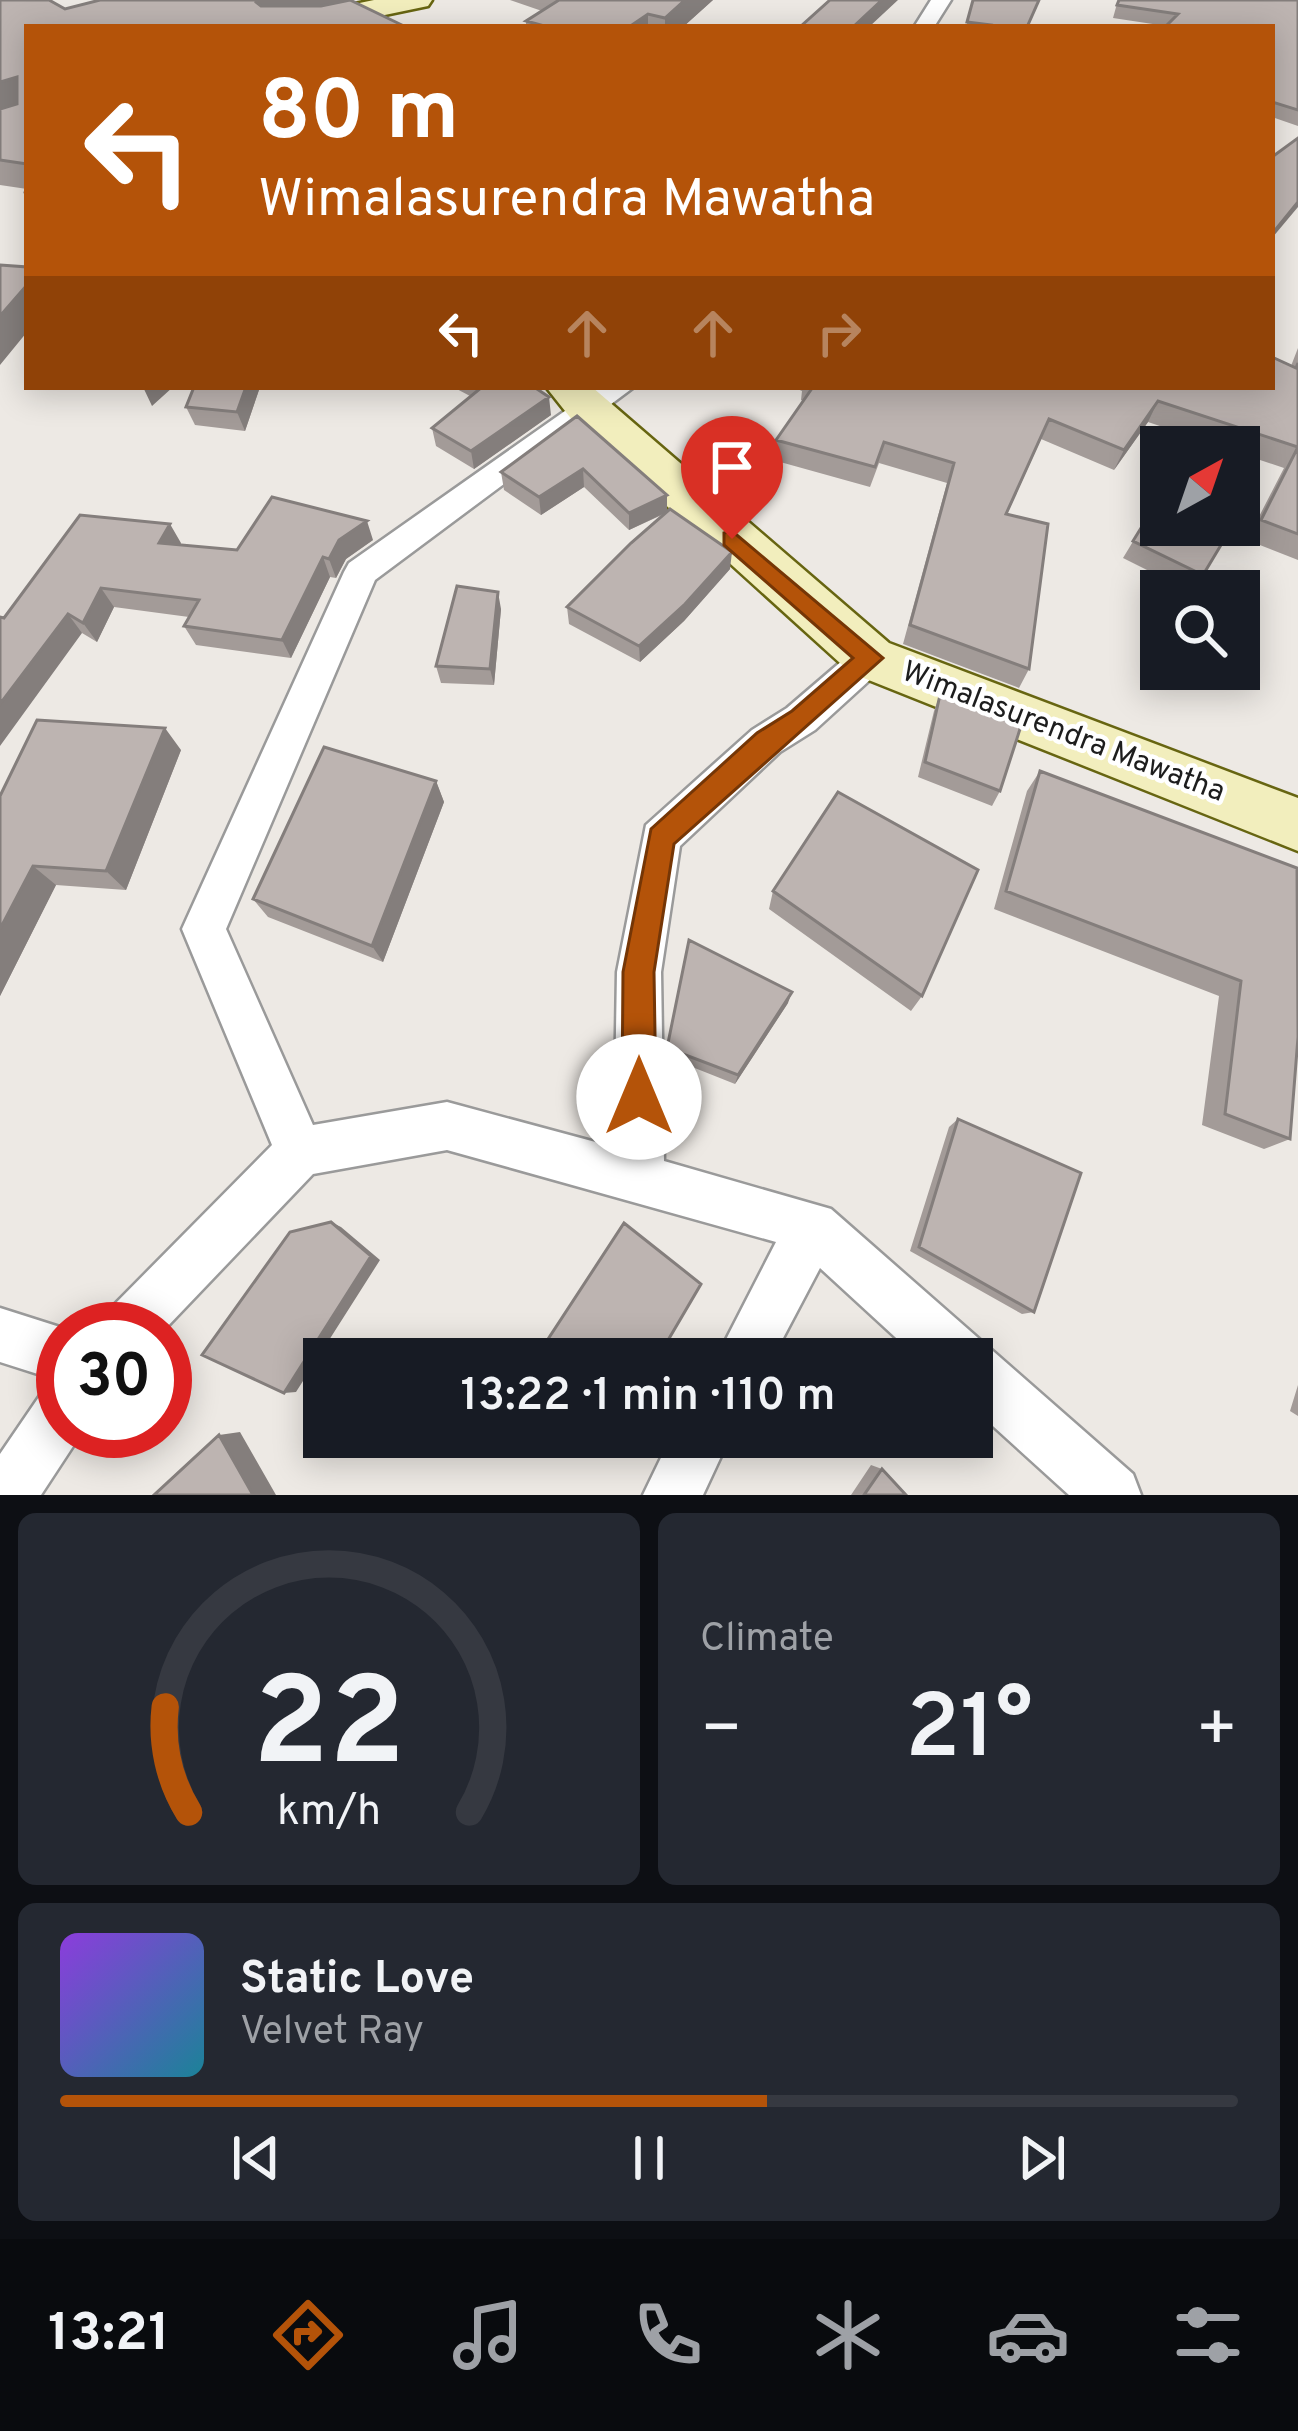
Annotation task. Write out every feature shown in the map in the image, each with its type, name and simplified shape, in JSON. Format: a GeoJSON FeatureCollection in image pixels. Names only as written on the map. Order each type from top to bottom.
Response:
{"type":"FeatureCollection","features":[{"type":"Feature","properties":{"kind":"street"},"geometry":{"type":"LineString","coordinates":[[299,24],[418,0]]}},
{"type":"Feature","properties":{"kind":"street"},"geometry":{"type":"LineString","coordinates":[[300,1152],[204,929],[362,572],[592,395]]}},
{"type":"Feature","properties":{"kind":"street","name":"Wimalasurendra Mawatha"},"geometry":{"type":"LineString","coordinates":[[592,395],[870,658],[1298,825]]}},
{"type":"Feature","properties":{"kind":"street"},"geometry":{"type":"LineString","coordinates":[[639,1180],[639,972],[661,838],[766,741],[801,719],[870,658]]}},
{"type":"Feature","properties":{"kind":"street"},"geometry":{"type":"LineString","coordinates":[[154,1302],[300,1152],[447,1126],[813,1227],[937,1338]]}},
{"type":"Feature","properties":{"kind":"street"},"geometry":{"type":"LineString","coordinates":[[754,1338],[813,1227]]}},
{"type":"Feature","properties":{"kind":"street"},"geometry":{"type":"LineString","coordinates":[[0,1335],[36,1346]]}},
{"type":"Feature","properties":{"kind":"street"},"geometry":{"type":"LineString","coordinates":[[993,1389],[1112,1495]]}},
{"type":"Feature","properties":{"kind":"street"},"geometry":{"type":"LineString","coordinates":[[7,1495],[36,1452]]}},
{"type":"Feature","properties":{"kind":"street"},"geometry":{"type":"LineString","coordinates":[[672,1495],[691,1458]]}},
{"type":"Feature","properties":{"kind":"building"},"geometry":{"type":"Polygon","coordinates":[[[0,0],[49,0],[65,9],[100,0],[257,0],[261,6],[321,6],[350,0],[400,24],[24,24],[24,164],[0,160],[0,109],[17,104],[17,77],[0,82],[0,0]]]}},
{"type":"Feature","properties":{"kind":"building"},"geometry":{"type":"Polygon","coordinates":[[[559,0],[685,0],[665,18],[648,14],[633,24],[526,21],[559,0]]]}},
{"type":"Feature","properties":{"kind":"building"},"geometry":{"type":"Polygon","coordinates":[[[830,0],[882,0],[856,24],[803,24],[830,0]]]}},
{"type":"Feature","properties":{"kind":"building"},"geometry":{"type":"Polygon","coordinates":[[[973,0],[1039,0],[1028,24],[967,22],[973,0]]]}},
{"type":"Feature","properties":{"kind":"building"},"geometry":{"type":"Polygon","coordinates":[[[1119,0],[1298,0],[1298,110],[1275,103],[1275,24],[1168,24],[1178,14],[1117,5],[1119,0]]]}},
{"type":"Feature","properties":{"kind":"building"},"geometry":{"type":"Polygon","coordinates":[[[1298,138],[1298,202],[1275,230],[1275,155],[1298,138]]]}},
{"type":"Feature","properties":{"kind":"building"},"geometry":{"type":"Polygon","coordinates":[[[0,265],[24,267],[24,288],[0,316],[0,265]]]}},
{"type":"Feature","properties":{"kind":"building"},"geometry":{"type":"Polygon","coordinates":[[[1275,358],[1296,368],[1298,363],[1298,447],[1260,435],[1260,426],[1234,426],[1158,401],[1124,450],[1049,419],[1006,514],[1048,524],[1029,669],[910,625],[954,463],[884,442],[875,467],[776,440],[811,390],[1275,390],[1275,358]]]}},
{"type":"Feature","properties":{"kind":"building"},"geometry":{"type":"Polygon","coordinates":[[[193,390],[245,390],[237,412],[186,407],[193,390]]]}},
{"type":"Feature","properties":{"kind":"building"},"geometry":{"type":"Polygon","coordinates":[[[478,390],[538,390],[549,397],[471,451],[432,428],[478,390]]]}},
{"type":"Feature","properties":{"kind":"building"},"geometry":{"type":"Polygon","coordinates":[[[577,416],[667,495],[629,513],[583,469],[539,497],[501,472],[577,416]]]}},
{"type":"Feature","properties":{"kind":"building"},"geometry":{"type":"Polygon","coordinates":[[[1298,447],[1298,534],[1261,520],[1298,447]]]}},
{"type":"Feature","properties":{"kind":"building"},"geometry":{"type":"Polygon","coordinates":[[[272,497],[367,521],[339,540],[329,559],[323,557],[282,640],[184,626],[199,600],[101,588],[83,623],[68,614],[0,704],[0,617],[4,618],[80,515],[170,524],[159,543],[237,550],[272,497]]]}},
{"type":"Feature","properties":{"kind":"building"},"geometry":{"type":"Polygon","coordinates":[[[670,509],[732,552],[685,604],[639,646],[567,607],[631,543],[670,509]]]}},
{"type":"Feature","properties":{"kind":"building"},"geometry":{"type":"Polygon","coordinates":[[[1143,546],[1220,546],[1206,570],[1193,570],[1143,546]]]}},
{"type":"Feature","properties":{"kind":"building"},"geometry":{"type":"Polygon","coordinates":[[[457,586],[498,592],[490,669],[436,666],[457,586]]]}},
{"type":"Feature","properties":{"kind":"building"},"geometry":{"type":"Polygon","coordinates":[[[940,695],[1021,726],[1000,791],[925,762],[940,695]]]}},
{"type":"Feature","properties":{"kind":"building"},"geometry":{"type":"Polygon","coordinates":[[[37,720],[165,728],[106,871],[33,866],[0,929],[0,796],[37,720]]]}},
{"type":"Feature","properties":{"kind":"building"},"geometry":{"type":"Polygon","coordinates":[[[324,747],[436,781],[372,946],[253,899],[324,747]]]}},
{"type":"Feature","properties":{"kind":"building"},"geometry":{"type":"Polygon","coordinates":[[[1040,771],[1297,868],[1298,1037],[1290,1139],[1225,1114],[1241,981],[1006,891],[1040,771]]]}},
{"type":"Feature","properties":{"kind":"building"},"geometry":{"type":"Polygon","coordinates":[[[838,792],[978,870],[922,996],[773,891],[838,792]]]}},
{"type":"Feature","properties":{"kind":"building"},"geometry":{"type":"Polygon","coordinates":[[[689,940],[792,992],[738,1075],[667,1048],[689,940]]]}},
{"type":"Feature","properties":{"kind":"building"},"geometry":{"type":"Polygon","coordinates":[[[958,1119],[1081,1173],[1034,1312],[919,1247],[958,1119]]]}},
{"type":"Feature","properties":{"kind":"building"},"geometry":{"type":"Polygon","coordinates":[[[331,1222],[371,1256],[319,1338],[303,1338],[303,1363],[284,1393],[202,1355],[290,1232],[331,1222]]]}},
{"type":"Feature","properties":{"kind":"building"},"geometry":{"type":"Polygon","coordinates":[[[624,1223],[701,1284],[669,1338],[549,1338],[624,1223]]]}},
{"type":"Feature","properties":{"kind":"building"},"geometry":{"type":"Polygon","coordinates":[[[219,1435],[253,1495],[154,1495],[219,1435]]]}},
{"type":"Feature","properties":{"kind":"building"},"geometry":{"type":"Polygon","coordinates":[[[882,1469],[906,1495],[864,1495],[882,1469]]]}},
{"type":"Feature","properties":{"kind":"route"},"geometry":{"type":"LineString","coordinates":[[639,1097],[639,972],[661,838],[766,741],[801,719],[870,658],[732,539]]}}]}
